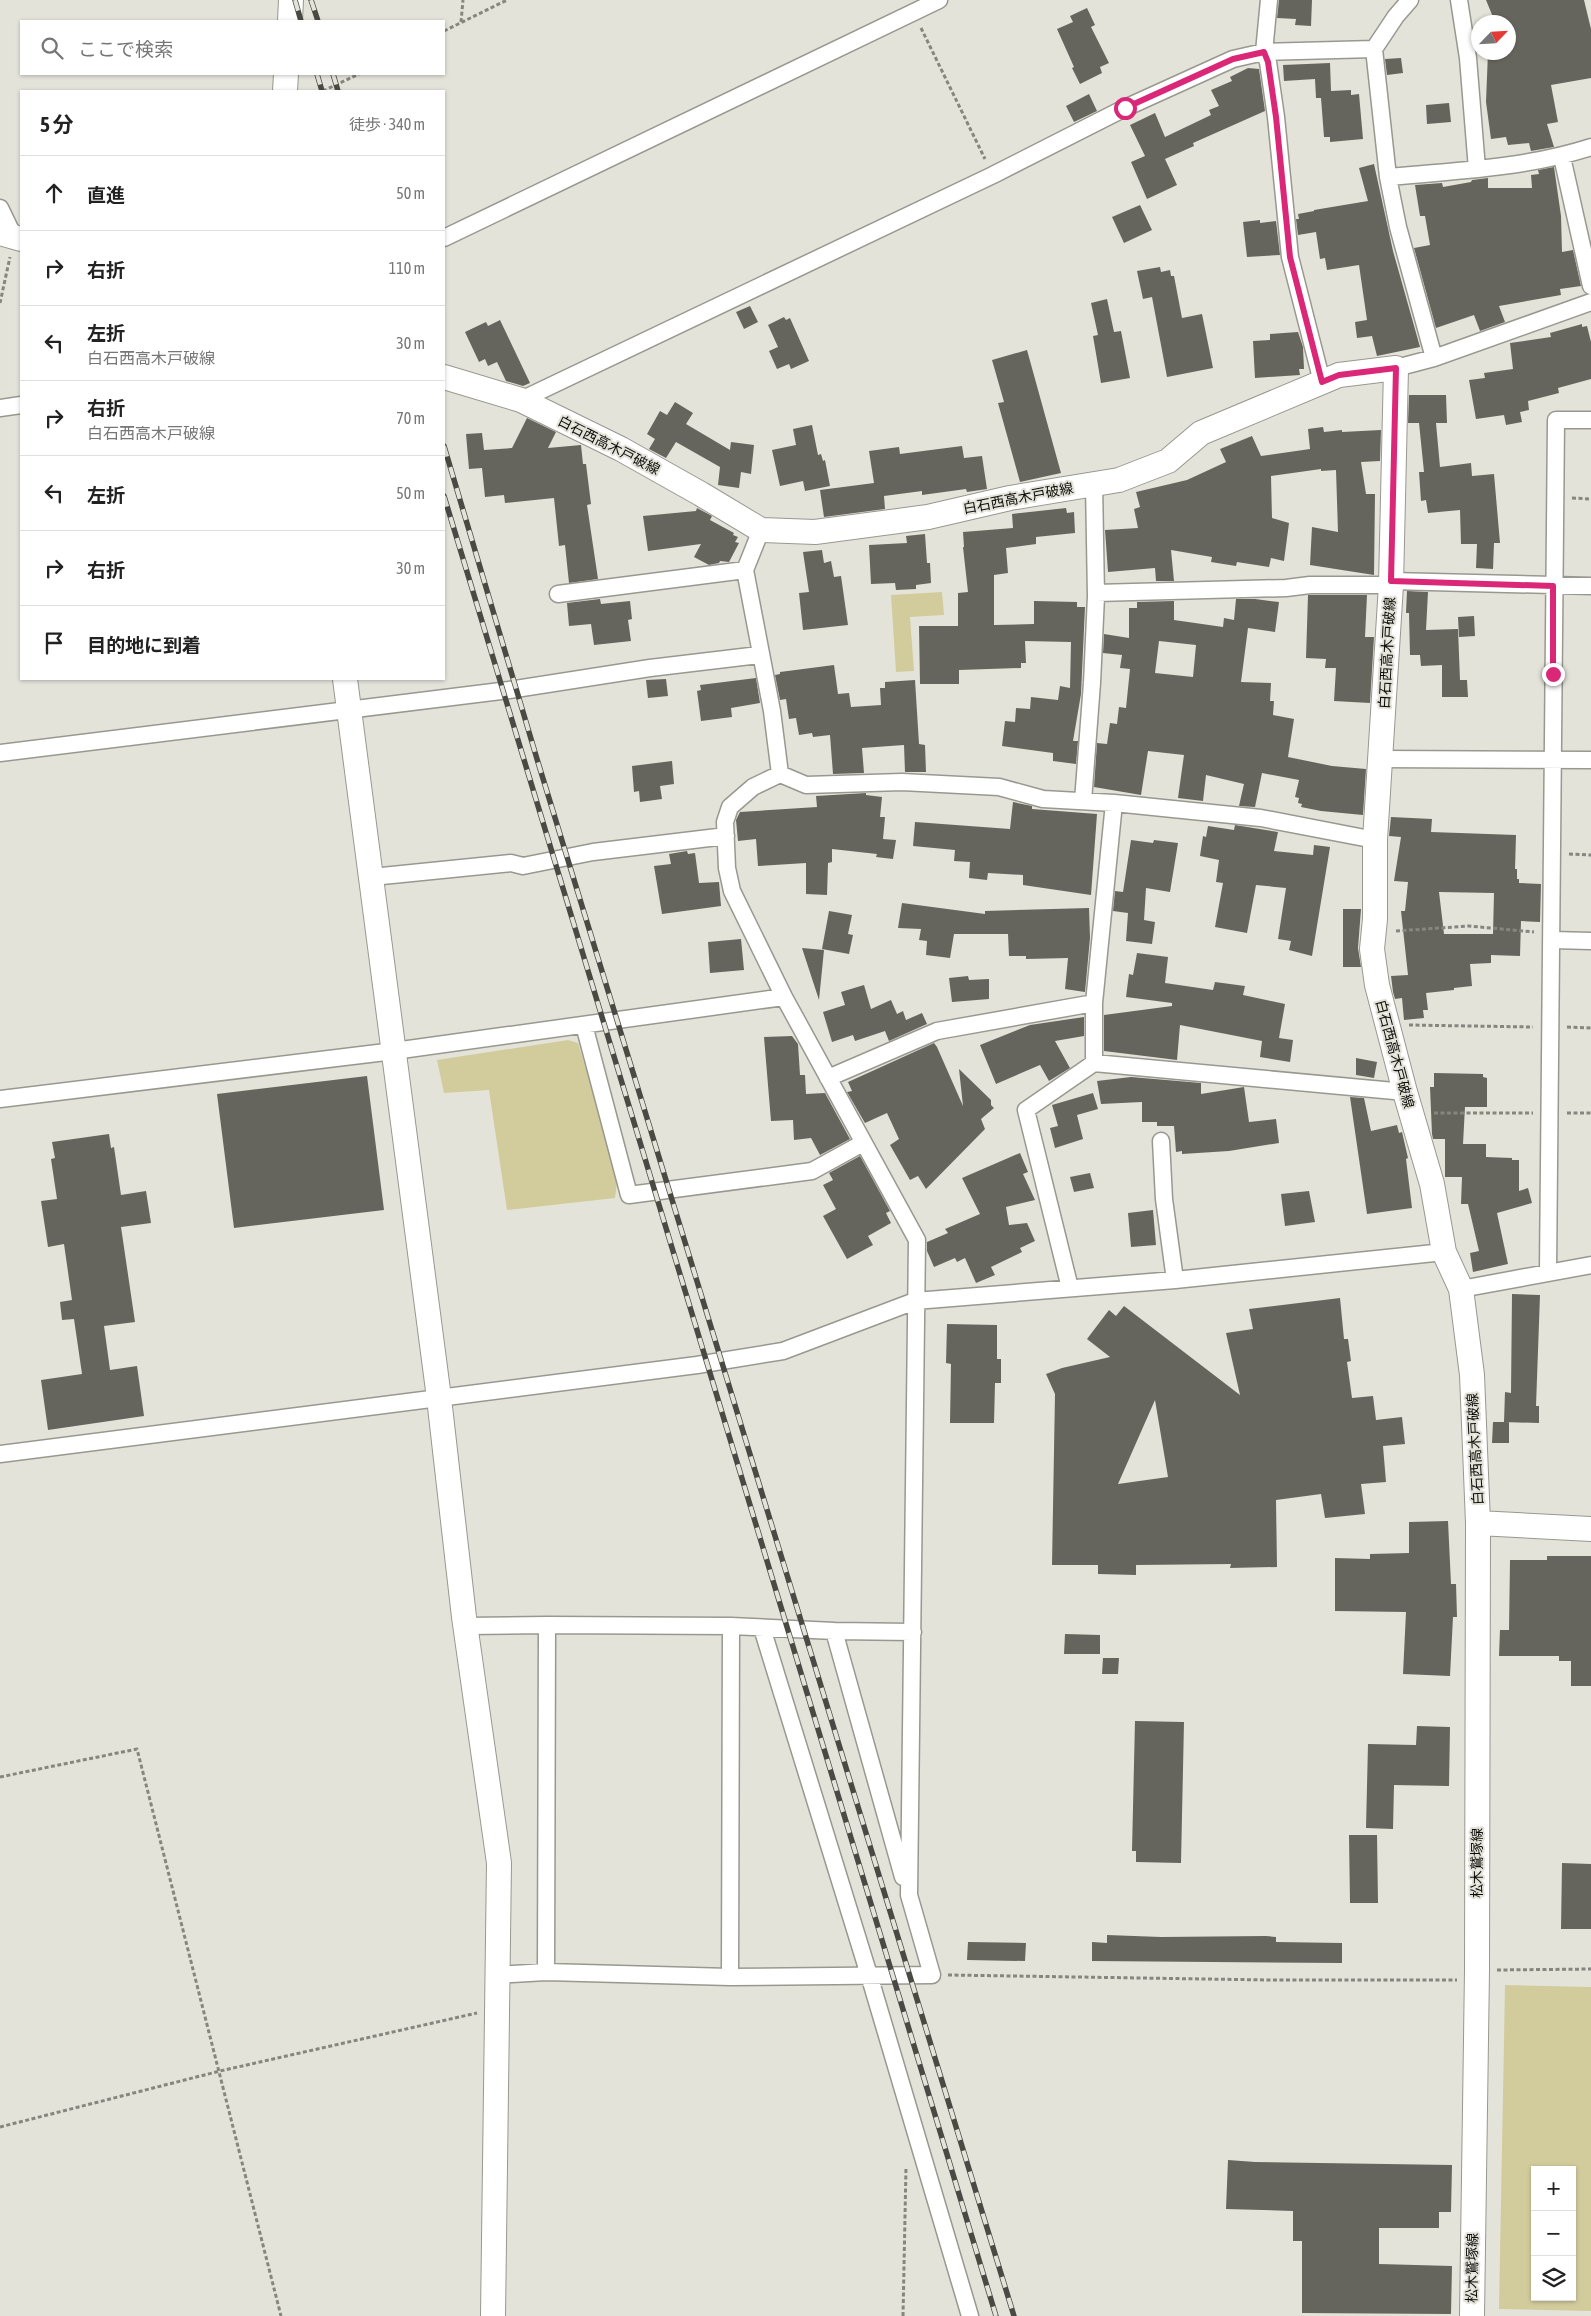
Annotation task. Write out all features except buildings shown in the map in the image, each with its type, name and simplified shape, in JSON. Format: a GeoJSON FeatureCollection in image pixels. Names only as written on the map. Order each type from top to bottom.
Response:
{"type":"FeatureCollection","features":[{"type":"Feature","properties":{"kind":"main road"},"geometry":{"type":"LineString","coordinates":[[290,20],[291,0]]}},
{"type":"Feature","properties":{"kind":"main road"},"geometry":{"type":"LineString","coordinates":[[285,90],[286,75]]}},
{"type":"Feature","properties":{"kind":"main road","name":"白石西高木戸破線"},"geometry":{"type":"LineString","coordinates":[[445,377],[521,400],[661,471],[761,530],[816,532],[928,517],[1010,498],[1119,480],[1168,461],[1200,433],[1339,375],[1396,368],[1391,583],[1375,840],[1374,933],[1372,949],[1377,985],[1387,1025],[1432,1184],[1444,1252],[1460,1289],[1472,1375],[1478,1523]]}},
{"type":"Feature","properties":{"kind":"main road"},"geometry":{"type":"LineString","coordinates":[[345,680],[439,1398],[466,1626],[499,1863],[493,2316]]}},
{"type":"Feature","properties":{"kind":"main road"},"geometry":{"type":"LineString","coordinates":[[1478,1523],[1591,1529]]}},
{"type":"Feature","properties":{"kind":"main road","name":"松木鷲塚線"},"geometry":{"type":"LineString","coordinates":[[1472,2316],[1477,1970],[1478,1523]]}},
{"type":"Feature","properties":{"kind":"street"},"geometry":{"type":"LineString","coordinates":[[445,238],[940,0]]}},
{"type":"Feature","properties":{"kind":"street"},"geometry":{"type":"LineString","coordinates":[[1269,0],[1264,52],[1268,62],[1276,117],[1290,257],[1322,382]]}},
{"type":"Feature","properties":{"kind":"street"},"geometry":{"type":"LineString","coordinates":[[1410,0],[1396,16],[1374,49],[1388,177],[1398,228],[1434,358]]}},
{"type":"Feature","properties":{"kind":"street"},"geometry":{"type":"LineString","coordinates":[[1459,0],[1468,58],[1477,169]]}},
{"type":"Feature","properties":{"kind":"street"},"geometry":{"type":"LineString","coordinates":[[521,400],[992,175],[1125,108],[1233,59],[1264,52],[1374,49]]}},
{"type":"Feature","properties":{"kind":"street"},"geometry":{"type":"LineString","coordinates":[[1388,177],[1477,169],[1562,156],[1591,147]]}},
{"type":"Feature","properties":{"kind":"street"},"geometry":{"type":"LineString","coordinates":[[1562,156],[1591,286]]}},
{"type":"Feature","properties":{"kind":"street"},"geometry":{"type":"LineString","coordinates":[[0,208],[12,236]]}},
{"type":"Feature","properties":{"kind":"street"},"geometry":{"type":"LineString","coordinates":[[1396,368],[1434,358],[1591,302]]}},
{"type":"Feature","properties":{"kind":"street"},"geometry":{"type":"LineString","coordinates":[[0,408],[20,405]]}},
{"type":"Feature","properties":{"kind":"street"},"geometry":{"type":"LineString","coordinates":[[1548,1271],[1556,420],[1591,420]]}},
{"type":"Feature","properties":{"kind":"street"},"geometry":{"type":"LineString","coordinates":[[1083,801],[1092,683],[1096,593],[1094,484]]}},
{"type":"Feature","properties":{"kind":"street"},"geometry":{"type":"LineString","coordinates":[[761,530],[745,570],[759,655],[772,711],[780,774]]}},
{"type":"Feature","properties":{"kind":"street"},"geometry":{"type":"LineString","coordinates":[[558,594],[745,570]]}},
{"type":"Feature","properties":{"kind":"street"},"geometry":{"type":"LineString","coordinates":[[1096,593],[1391,583],[1591,586]]}},
{"type":"Feature","properties":{"kind":"street"},"geometry":{"type":"LineString","coordinates":[[0,753],[349,710],[759,655]]}},
{"type":"Feature","properties":{"kind":"street"},"geometry":{"type":"LineString","coordinates":[[1381,759],[1591,760]]}},
{"type":"Feature","properties":{"kind":"street"},"geometry":{"type":"LineString","coordinates":[[909,1895],[917,1240],[784,997],[732,891],[727,868],[725,822],[730,807],[752,787],[780,774],[806,785],[902,782],[998,787],[1043,799],[1114,803],[1262,818],[1375,840]]}},
{"type":"Feature","properties":{"kind":"street"},"geometry":{"type":"LineString","coordinates":[[1094,1063],[1094,1003],[1114,803]]}},
{"type":"Feature","properties":{"kind":"street"},"geometry":{"type":"LineString","coordinates":[[372,877],[511,862],[523,866],[593,852],[726,836]]}},
{"type":"Feature","properties":{"kind":"street"},"geometry":{"type":"LineString","coordinates":[[1552,937],[1591,941]]}},
{"type":"Feature","properties":{"kind":"street"},"geometry":{"type":"LineString","coordinates":[[0,1099],[394,1052],[784,997]]}},
{"type":"Feature","properties":{"kind":"street"},"geometry":{"type":"LineString","coordinates":[[828,1078],[937,1030],[1094,1003]]}},
{"type":"Feature","properties":{"kind":"street"},"geometry":{"type":"LineString","coordinates":[[584,1025],[629,1195],[812,1170],[863,1143]]}},
{"type":"Feature","properties":{"kind":"street"},"geometry":{"type":"LineString","coordinates":[[1070,1288],[1026,1110],[1094,1063],[1408,1103]]}},
{"type":"Feature","properties":{"kind":"street"},"geometry":{"type":"LineString","coordinates":[[1161,1141],[1164,1199],[1175,1280]]}},
{"type":"Feature","properties":{"kind":"street"},"geometry":{"type":"LineString","coordinates":[[0,1454],[697,1365],[783,1351],[915,1301],[1175,1280],[1444,1252]]}},
{"type":"Feature","properties":{"kind":"street"},"geometry":{"type":"LineString","coordinates":[[1460,1289],[1548,1271],[1591,1265]]}},
{"type":"Feature","properties":{"kind":"street"},"geometry":{"type":"LineString","coordinates":[[546,1972],[547,1625]]}},
{"type":"Feature","properties":{"kind":"street"},"geometry":{"type":"LineString","coordinates":[[466,1626],[731,1626],[834,1632],[913,1632]]}},
{"type":"Feature","properties":{"kind":"street"},"geometry":{"type":"LineString","coordinates":[[730,1977],[731,1626]]}},
{"type":"Feature","properties":{"kind":"street"},"geometry":{"type":"LineString","coordinates":[[762,1628],[869,1976],[970,2316]]}},
{"type":"Feature","properties":{"kind":"street"},"geometry":{"type":"LineString","coordinates":[[497,1975],[546,1972],[730,1977],[932,1975],[834,1632]]}},
{"type":"Feature","properties":{"kind":"path"},"geometry":{"type":"LineString","coordinates":[[461,23],[463,0]]}},
{"type":"Feature","properties":{"kind":"path"},"geometry":{"type":"LineString","coordinates":[[445,31],[507,0]]}},
{"type":"Feature","properties":{"kind":"path"},"geometry":{"type":"LineString","coordinates":[[913,12],[992,175]]}},
{"type":"Feature","properties":{"kind":"path"},"geometry":{"type":"LineString","coordinates":[[325,90],[356,75]]}},
{"type":"Feature","properties":{"kind":"path"},"geometry":{"type":"LineString","coordinates":[[0,303],[12,236]]}},
{"type":"Feature","properties":{"kind":"path"},"geometry":{"type":"LineString","coordinates":[[1374,933],[1469,926],[1552,937]]}},
{"type":"Feature","properties":{"kind":"path"},"geometry":{"type":"LineString","coordinates":[[1387,1025],[1536,1027]]}},
{"type":"Feature","properties":{"kind":"path"},"geometry":{"type":"LineString","coordinates":[[1564,1027],[1591,1028]]}},
{"type":"Feature","properties":{"kind":"path"},"geometry":{"type":"LineString","coordinates":[[1408,1103],[1550,1113],[1591,1113]]}},
{"type":"Feature","properties":{"kind":"path"},"geometry":{"type":"LineString","coordinates":[[0,1777],[137,1749],[281,2316]]}},
{"type":"Feature","properties":{"kind":"path"},"geometry":{"type":"LineString","coordinates":[[932,1975],[1270,1980],[1461,1980],[1477,1970],[1591,1970]]}},
{"type":"Feature","properties":{"kind":"path"},"geometry":{"type":"LineString","coordinates":[[0,2127],[220,2071],[497,2009]]}},
{"type":"Feature","properties":{"kind":"path"},"geometry":{"type":"LineString","coordinates":[[903,2316],[906,2164]]}},
{"type":"Feature","properties":{"kind":"shaded area"},"geometry":{"type":"Polygon","coordinates":[[[942,592],[944,615],[910,617],[914,671],[896,672],[891,595],[942,592]]]}},
{"type":"Feature","properties":{"kind":"shaded area"},"geometry":{"type":"Polygon","coordinates":[[[568,1040],[578,1043],[618,1174],[615,1198],[507,1210],[489,1090],[444,1093],[437,1060],[568,1040]]]}},
{"type":"Feature","properties":{"kind":"shaded area"},"geometry":{"type":"Polygon","coordinates":[[[1505,1985],[1591,1987],[1591,2311],[1499,2309],[1505,1985]]]}},
{"type":"Feature","properties":{"kind":"railway"},"geometry":{"type":"LineString","coordinates":[[295,0],[301,20]]}},
{"type":"Feature","properties":{"kind":"railway"},"geometry":{"type":"LineString","coordinates":[[311,0],[318,20]]}},
{"type":"Feature","properties":{"kind":"railway"},"geometry":{"type":"LineString","coordinates":[[317,75],[322,90]]}},
{"type":"Feature","properties":{"kind":"railway"},"geometry":{"type":"LineString","coordinates":[[333,75],[338,90]]}},
{"type":"Feature","properties":{"kind":"railway"},"geometry":{"type":"LineString","coordinates":[[445,449],[537,759],[1014,2316]]}},
{"type":"Feature","properties":{"kind":"railway"},"geometry":{"type":"LineString","coordinates":[[445,499],[996,2316]]}},
{"type":"Feature","properties":{"kind":"route"},"geometry":{"type":"LineString","coordinates":[[1125,108],[1233,59],[1264,52],[1268,62],[1276,117],[1290,257],[1322,382],[1339,375],[1396,368],[1391,581],[1553,586],[1553,674]]}}]}
